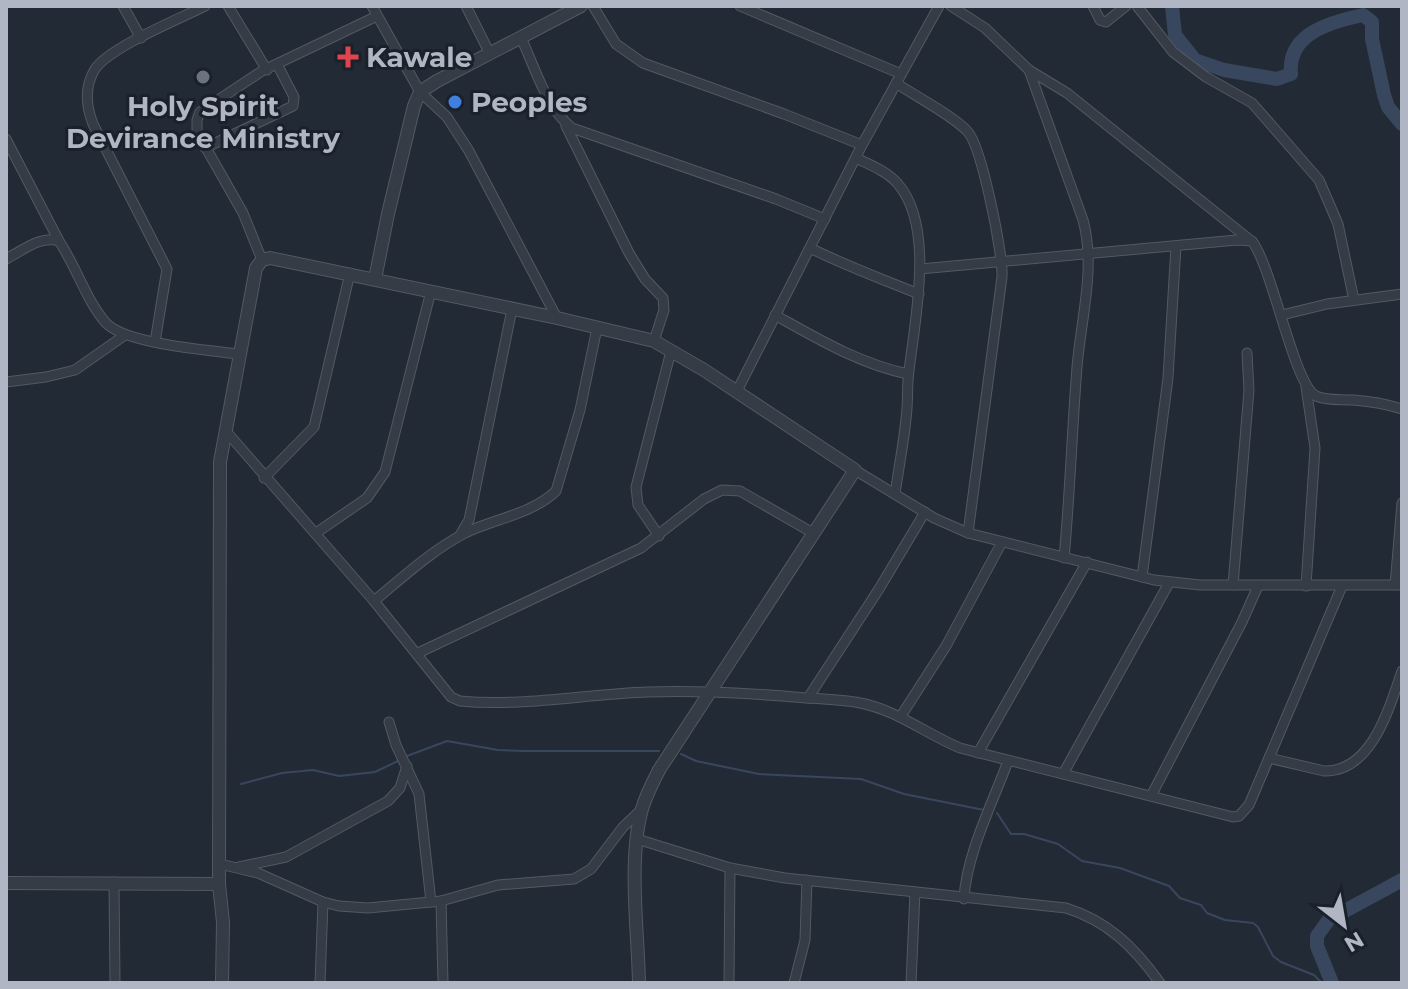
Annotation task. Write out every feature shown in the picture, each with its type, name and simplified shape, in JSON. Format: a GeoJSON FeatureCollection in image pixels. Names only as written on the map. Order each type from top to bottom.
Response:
{"type":"FeatureCollection","features":[{"type":"Feature","properties":{"kind":"street"},"geometry":{"type":"LineString","coordinates":[[123,6],[141,38]]}},
{"type":"Feature","properties":{"kind":"street"},"geometry":{"type":"LineString","coordinates":[[155,342],[167,269],[98,136],[87,103],[90,81],[97,67],[141,38],[205,6]]}},
{"type":"Feature","properties":{"kind":"street"},"geometry":{"type":"LineString","coordinates":[[228,6],[267,70]]}},
{"type":"Feature","properties":{"kind":"street"},"geometry":{"type":"LineString","coordinates":[[466,6],[490,54]]}},
{"type":"Feature","properties":{"kind":"street"},"geometry":{"type":"LineString","coordinates":[[375,279],[397,175],[420,92],[521,38],[567,9],[581,6]]}},
{"type":"Feature","properties":{"kind":"street"},"geometry":{"type":"LineString","coordinates":[[593,6],[616,44],[643,63],[862,145]]}},
{"type":"Feature","properties":{"kind":"street"},"geometry":{"type":"LineString","coordinates":[[740,6],[901,74]]}},
{"type":"Feature","properties":{"kind":"street"},"geometry":{"type":"LineString","coordinates":[[737,391],[862,145],[939,6]]}},
{"type":"Feature","properties":{"kind":"street"},"geometry":{"type":"LineString","coordinates":[[951,6],[985,28],[1029,70],[1067,93],[1232,223],[1252,241],[1260,254],[1306,387],[1315,448],[1306,586]]}},
{"type":"Feature","properties":{"kind":"street"},"geometry":{"type":"LineString","coordinates":[[1093,6],[1100,20],[1106,22],[1126,6]]}},
{"type":"Feature","properties":{"kind":"street"},"geometry":{"type":"LineString","coordinates":[[1137,6],[1173,52],[1206,77],[1252,103],[1319,180],[1338,224],[1354,300]]}},
{"type":"Feature","properties":{"kind":"street"},"geometry":{"type":"LineString","coordinates":[[262,260],[243,213],[205,148],[196,126],[200,112],[267,70],[375,11],[420,92],[447,117],[469,151],[557,318]]}},
{"type":"Feature","properties":{"kind":"street"},"geometry":{"type":"LineString","coordinates":[[521,38],[629,253],[645,279],[663,298],[664,310],[654,341]]}},
{"type":"Feature","properties":{"kind":"street"},"geometry":{"type":"LineString","coordinates":[[205,148],[293,106],[294,97],[278,66]]}},
{"type":"Feature","properties":{"kind":"street"},"geometry":{"type":"LineString","coordinates":[[1029,70],[1083,220],[1088,255],[1064,558]]}},
{"type":"Feature","properties":{"kind":"street"},"geometry":{"type":"LineString","coordinates":[[896,83],[959,124],[972,137],[1003,262],[968,533]]}},
{"type":"Feature","properties":{"kind":"street"},"geometry":{"type":"LineString","coordinates":[[563,121],[582,133],[825,219]]}},
{"type":"Feature","properties":{"kind":"street"},"geometry":{"type":"LineString","coordinates":[[6,139],[59,241],[102,317],[112,328],[125,335],[155,342],[238,354]]}},
{"type":"Feature","properties":{"kind":"street"},"geometry":{"type":"LineString","coordinates":[[856,158],[888,175],[903,192],[919,242],[919,294],[895,494]]}},
{"type":"Feature","properties":{"kind":"street"},"geometry":{"type":"LineString","coordinates":[[6,259],[40,241],[59,241]]}},
{"type":"Feature","properties":{"kind":"street"},"geometry":{"type":"LineString","coordinates":[[920,269],[1252,241]]}},
{"type":"Feature","properties":{"kind":"street"},"geometry":{"type":"LineString","coordinates":[[1142,577],[1166,392],[1176,246]]}},
{"type":"Feature","properties":{"kind":"street"},"geometry":{"type":"LineString","coordinates":[[810,248],[849,268],[873,274],[919,294]]}},
{"type":"Feature","properties":{"kind":"street"},"geometry":{"type":"LineString","coordinates":[[222,983],[223,922],[219,884],[226,866],[218,569],[220,462],[238,354],[256,268],[262,260],[277,258],[350,273],[654,341],[737,391],[855,470],[925,512],[968,533],[1169,583],[1398,585],[1402,503]]}},
{"type":"Feature","properties":{"kind":"street"},"geometry":{"type":"LineString","coordinates":[[264,478],[314,427],[350,273]]}},
{"type":"Feature","properties":{"kind":"street"},"geometry":{"type":"LineString","coordinates":[[316,533],[367,498],[385,472],[431,291]]}},
{"type":"Feature","properties":{"kind":"street"},"geometry":{"type":"LineString","coordinates":[[1282,315],[1402,294]]}},
{"type":"Feature","properties":{"kind":"street"},"geometry":{"type":"LineString","coordinates":[[458,537],[469,520],[512,309]]}},
{"type":"Feature","properties":{"kind":"street"},"geometry":{"type":"LineString","coordinates":[[775,315],[836,349],[891,371],[908,374]]}},
{"type":"Feature","properties":{"kind":"street"},"geometry":{"type":"LineString","coordinates":[[374,601],[458,537],[530,508],[556,491],[580,410],[597,328]]}},
{"type":"Feature","properties":{"kind":"street"},"geometry":{"type":"LineString","coordinates":[[6,382],[75,370],[125,335]]}},
{"type":"Feature","properties":{"kind":"street"},"geometry":{"type":"LineString","coordinates":[[659,536],[638,505],[636,487],[671,351]]}},
{"type":"Feature","properties":{"kind":"street"},"geometry":{"type":"LineString","coordinates":[[1233,585],[1249,390],[1247,353]]}},
{"type":"Feature","properties":{"kind":"street"},"geometry":{"type":"LineString","coordinates":[[1306,387],[1319,397],[1379,403],[1402,409]]}},
{"type":"Feature","properties":{"kind":"street"},"geometry":{"type":"LineString","coordinates":[[225,430],[374,601],[451,697],[460,701],[523,701],[648,692],[727,692],[859,703],[901,716],[943,741],[978,753],[1220,814],[1239,816],[1249,805],[1342,586]]}},
{"type":"Feature","properties":{"kind":"street"},"geometry":{"type":"LineString","coordinates":[[639,983],[637,839],[642,809],[659,770],[855,470]]}},
{"type":"Feature","properties":{"kind":"street"},"geometry":{"type":"LineString","coordinates":[[418,653],[619,559],[659,536],[713,493],[733,489],[761,501],[813,533]]}},
{"type":"Feature","properties":{"kind":"street"},"geometry":{"type":"LineString","coordinates":[[808,698],[925,512]]}},
{"type":"Feature","properties":{"kind":"street"},"geometry":{"type":"LineString","coordinates":[[901,716],[946,646],[1002,542]]}},
{"type":"Feature","properties":{"kind":"street"},"geometry":{"type":"LineString","coordinates":[[978,753],[1087,562]]}},
{"type":"Feature","properties":{"kind":"street"},"geometry":{"type":"LineString","coordinates":[[1063,774],[1169,583]]}},
{"type":"Feature","properties":{"kind":"street"},"geometry":{"type":"LineString","coordinates":[[1151,796],[1258,586]]}},
{"type":"Feature","properties":{"kind":"street"},"geometry":{"type":"LineString","coordinates":[[1269,758],[1324,771],[1350,765],[1373,740],[1402,671]]}},
{"type":"Feature","properties":{"kind":"street"},"geometry":{"type":"LineString","coordinates":[[389,722],[421,804],[436,902],[443,983]]}},
{"type":"Feature","properties":{"kind":"street"},"geometry":{"type":"LineString","coordinates":[[964,899],[964,885],[974,853],[1008,761]]}},
{"type":"Feature","properties":{"kind":"street"},"geometry":{"type":"LineString","coordinates":[[226,866],[286,857],[370,811],[388,801],[400,788],[407,766]]}},
{"type":"Feature","properties":{"kind":"street"},"geometry":{"type":"LineString","coordinates":[[226,866],[258,873],[323,902],[368,908],[436,902],[498,885],[574,879],[591,869],[623,827],[642,809]]}},
{"type":"Feature","properties":{"kind":"street"},"geometry":{"type":"LineString","coordinates":[[637,839],[730,868],[964,899],[1038,903],[1066,908],[1096,919],[1130,945],[1160,983]]}},
{"type":"Feature","properties":{"kind":"street"},"geometry":{"type":"LineString","coordinates":[[729,983],[730,868]]}},
{"type":"Feature","properties":{"kind":"street"},"geometry":{"type":"LineString","coordinates":[[794,983],[805,940],[807,880]]}},
{"type":"Feature","properties":{"kind":"street"},"geometry":{"type":"LineString","coordinates":[[114,882],[115,983]]}},
{"type":"Feature","properties":{"kind":"street"},"geometry":{"type":"LineString","coordinates":[[6,883],[219,884]]}},
{"type":"Feature","properties":{"kind":"street"},"geometry":{"type":"LineString","coordinates":[[911,983],[915,892]]}},
{"type":"Feature","properties":{"kind":"street"},"geometry":{"type":"LineString","coordinates":[[320,983],[323,902]]}},
{"type":"Feature","properties":{"kind":"waterway"},"geometry":{"type":"LineString","coordinates":[[1172,6],[1175,35],[1195,60],[1224,70],[1277,79],[1291,74],[1296,48],[1304,39],[1325,26],[1363,15],[1372,22],[1372,39],[1388,107],[1402,124]]}},
{"type":"Feature","properties":{"kind":"waterway"},"geometry":{"type":"LineString","coordinates":[[407,756],[447,741],[498,750],[659,751]]}},
{"type":"Feature","properties":{"kind":"waterway"},"geometry":{"type":"LineString","coordinates":[[681,754],[696,761],[759,774],[861,779],[904,794],[984,810]]}},
{"type":"Feature","properties":{"kind":"waterway"},"geometry":{"type":"LineString","coordinates":[[241,784],[282,773],[313,770],[339,776],[375,772],[400,760]]}},
{"type":"Feature","properties":{"kind":"waterway"},"geometry":{"type":"LineString","coordinates":[[997,813],[1011,834],[1024,834],[1058,844],[1082,861],[1120,868],[1169,886],[1180,898],[1201,905],[1207,913],[1225,920],[1253,923],[1273,956],[1314,975],[1322,983]]}},
{"type":"Feature","properties":{"kind":"waterway"},"geometry":{"type":"LineString","coordinates":[[1332,983],[1317,946],[1317,936],[1332,915],[1402,880]]}},
{"type":"Feature","properties":{"kind":"place","name":"Kawale"},"geometry":{"type":"Point","coordinates":[348,57]}},
{"type":"Feature","properties":{"kind":"place","name":"Holy Spirit Devirance Ministry"},"geometry":{"type":"Point","coordinates":[203,77]}},
{"type":"Feature","properties":{"kind":"place","name":"Peoples"},"geometry":{"type":"Point","coordinates":[455,102]}}]}
